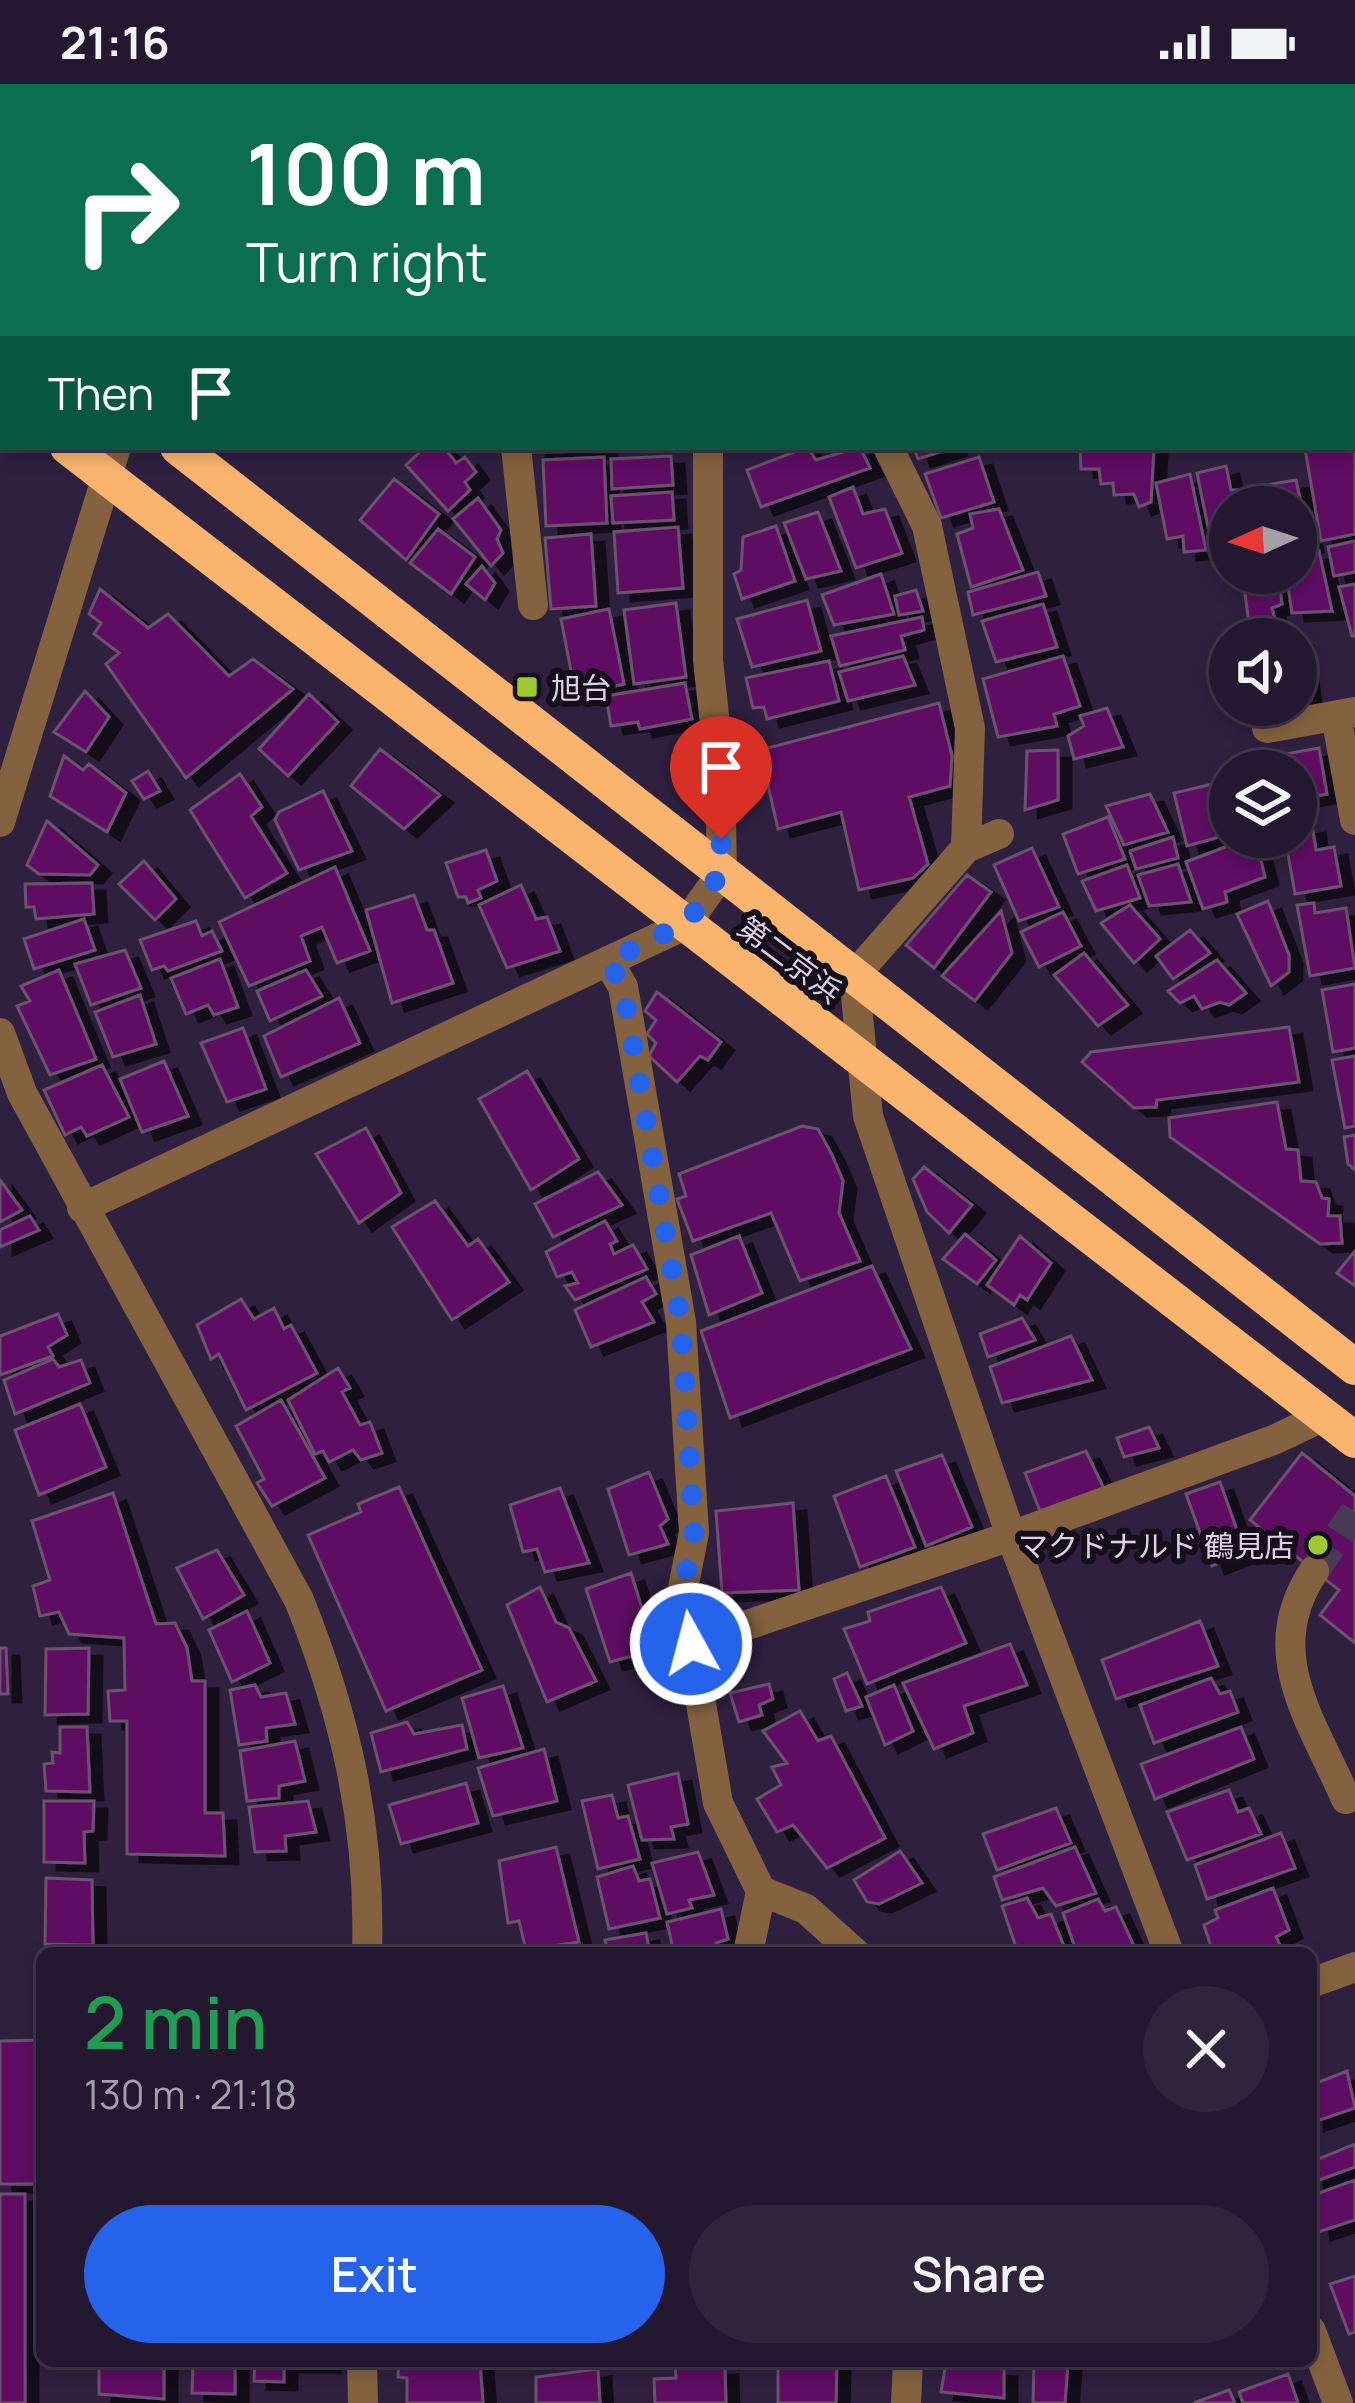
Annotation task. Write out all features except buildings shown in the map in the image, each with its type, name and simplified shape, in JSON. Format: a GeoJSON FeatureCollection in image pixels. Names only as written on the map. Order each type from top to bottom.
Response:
{"type":"FeatureCollection","features":[{"type":"Feature","properties":{"kind":"highway","name":"第二京浜"},"geometry":{"type":"LineString","coordinates":[[77,450],[111,462],[686,925],[1355,1440]]}},
{"type":"Feature","properties":{"kind":"highway","name":"第二京浜"},"geometry":{"type":"LineString","coordinates":[[182,450],[1355,1367]]}},
{"type":"Feature","properties":{"kind":"street"},"geometry":{"type":"LineString","coordinates":[[516,450],[533,605]]}},
{"type":"Feature","properties":{"kind":"street"},"geometry":{"type":"LineString","coordinates":[[82,1208],[686,925],[722,873],[720,770],[709,660],[708,450]]}},
{"type":"Feature","properties":{"kind":"street"},"geometry":{"type":"LineString","coordinates":[[889,450],[927,526],[970,728],[966,848]]}},
{"type":"Feature","properties":{"kind":"street"},"geometry":{"type":"LineString","coordinates":[[0,822],[13,726],[111,462]]}},
{"type":"Feature","properties":{"kind":"street"},"geometry":{"type":"LineString","coordinates":[[1268,728],[1345,714],[1355,820]]}},
{"type":"Feature","properties":{"kind":"street"},"geometry":{"type":"LineString","coordinates":[[999,834],[966,848],[854,976],[868,1116],[1011,1536],[1166,1947]]}},
{"type":"Feature","properties":{"kind":"street"},"geometry":{"type":"LineString","coordinates":[[608,961],[623,987],[681,1322],[694,1533],[682,1593],[718,1803],[761,1891],[749,1947]]}},
{"type":"Feature","properties":{"kind":"street"},"geometry":{"type":"LineString","coordinates":[[0,1033],[7,1070],[298,1600],[326,1667],[362,1805],[369,1875],[367,1947]]}},
{"type":"Feature","properties":{"kind":"street"},"geometry":{"type":"LineString","coordinates":[[691,1644],[1011,1536],[1276,1439],[1324,1416]]}},
{"type":"Feature","properties":{"kind":"street"},"geometry":{"type":"LineString","coordinates":[[1314,1571],[1292,1607],[1288,1661],[1352,1805]]}},
{"type":"Feature","properties":{"kind":"street"},"geometry":{"type":"LineString","coordinates":[[761,1891],[806,1909],[848,1947]]}},
{"type":"Feature","properties":{"kind":"street"},"geometry":{"type":"LineString","coordinates":[[1317,1981],[1355,1967]]}},
{"type":"Feature","properties":{"kind":"street"},"geometry":{"type":"LineString","coordinates":[[1317,2348],[1338,2403]]}},
{"type":"Feature","properties":{"kind":"street"},"geometry":{"type":"LineString","coordinates":[[1324,2367],[1355,2355]]}},
{"type":"Feature","properties":{"kind":"street"},"geometry":{"type":"LineString","coordinates":[[362,2367],[363,2403]]}},
{"type":"Feature","properties":{"kind":"street"},"geometry":{"type":"LineString","coordinates":[[906,2403],[908,2367]]}},
{"type":"Feature","properties":{"kind":"tunnel"},"geometry":{"type":"LineString","coordinates":[[1314,1571],[1355,1512]]}},
{"type":"Feature","properties":{"kind":"place","name":"旭台"},"geometry":{"type":"Point","coordinates":[527,687]}},
{"type":"Feature","properties":{"kind":"place","name":"マクドナルド 鶴見店"},"geometry":{"type":"Point","coordinates":[1318,1545]}},
{"type":"Feature","properties":{"kind":"route"},"geometry":{"type":"LineString","coordinates":[[691,1644],[682,1593],[694,1533],[681,1322],[623,987],[608,961],[686,925],[722,873],[721,839]]}}]}
